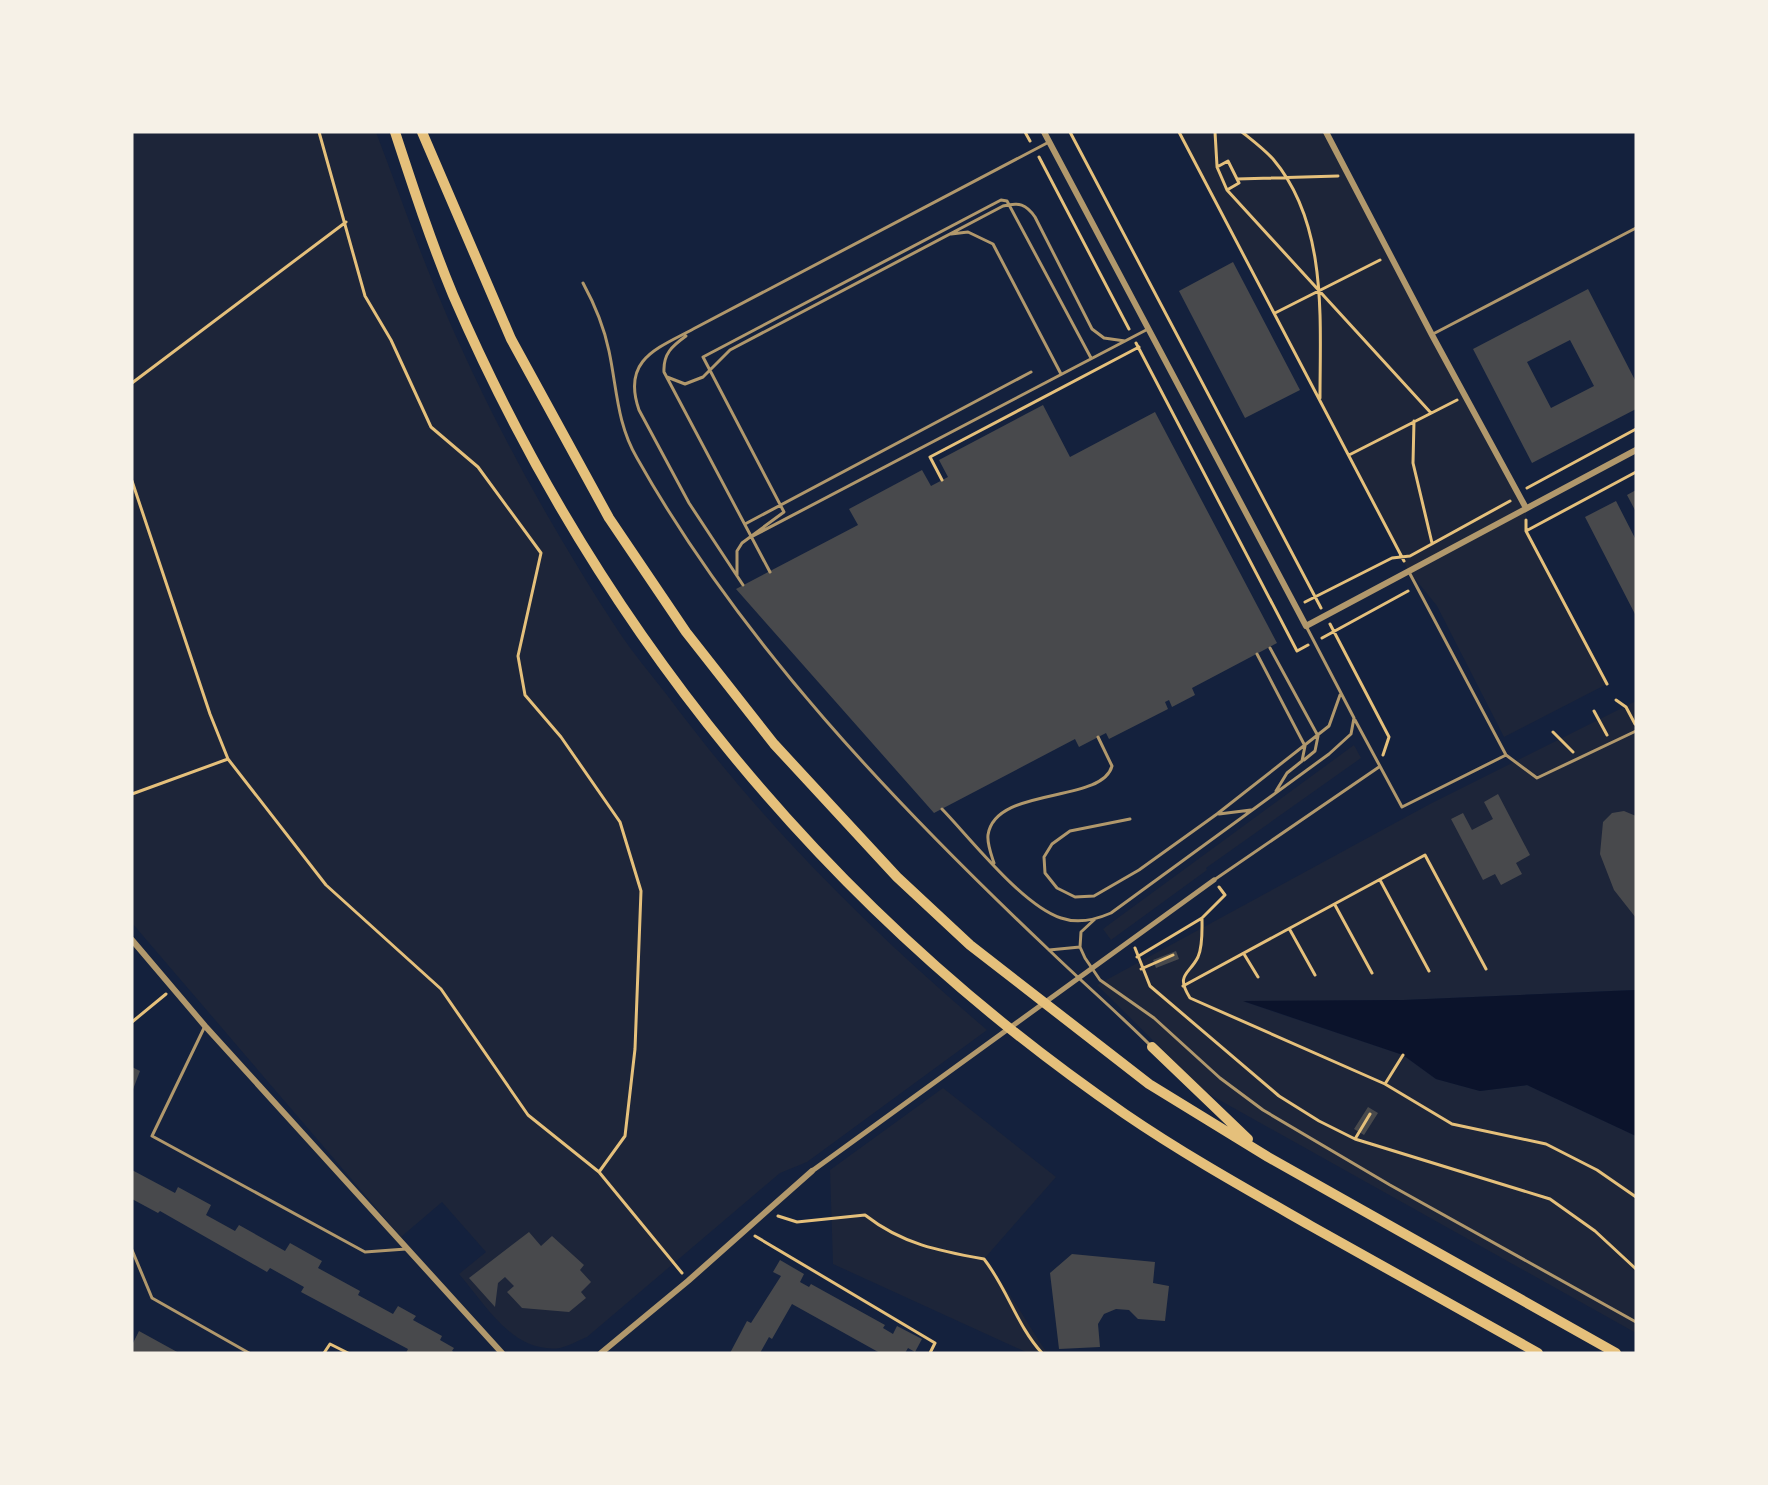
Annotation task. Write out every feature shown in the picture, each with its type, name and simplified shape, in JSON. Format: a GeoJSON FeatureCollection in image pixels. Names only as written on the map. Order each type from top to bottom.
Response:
{"type":"FeatureCollection","features":[{"type":"Feature","properties":{"kind":"highway"},"geometry":{"type":"LineString","coordinates":[[395,132],[452,291],[480,354],[510,417],[579,540],[656,657],[743,768],[803,838],[869,907],[942,973],[1056,1065],[1127,1115],[1203,1165],[1538,1353]]}},
{"type":"Feature","properties":{"kind":"highway"},"geometry":{"type":"LineString","coordinates":[[422,132],[511,339],[609,518],[686,632],[774,744],[897,877],[970,945],[1149,1084],[1268,1157],[1616,1353]]}},
{"type":"Feature","properties":{"kind":"highway"},"geometry":{"type":"LineString","coordinates":[[1152,1047],[1268,1157]]}},
{"type":"Feature","properties":{"kind":"street"},"geometry":{"type":"LineString","coordinates":[[1044,132],[1306,626],[1636,450]]}},
{"type":"Feature","properties":{"kind":"street"},"geometry":{"type":"LineString","coordinates":[[1326,132],[1526,508]]}},
{"type":"Feature","properties":{"kind":"street"},"geometry":{"type":"LineString","coordinates":[[601,1353],[688,1281],[813,1171],[1214,880]]}},
{"type":"Feature","properties":{"kind":"street"},"geometry":{"type":"LineString","coordinates":[[132,940],[205,1026],[502,1353]]}},
{"type":"Feature","properties":{"kind":"lane"},"geometry":{"type":"LineString","coordinates":[[743,585],[689,503],[639,410],[634,395],[634,378],[640,362],[651,352],[1049,142]]}},
{"type":"Feature","properties":{"kind":"lane"},"geometry":{"type":"LineString","coordinates":[[737,576],[736,551],[742,543],[784,512],[703,357],[1001,200],[1008,201],[1091,358]]}},
{"type":"Feature","properties":{"kind":"lane"},"geometry":{"type":"LineString","coordinates":[[667,377],[686,384],[703,377],[729,350],[1003,206],[1022,204],[1035,217],[1092,329],[1104,338],[1125,341]]}},
{"type":"Feature","properties":{"kind":"lane"},"geometry":{"type":"LineString","coordinates":[[1432,335],[1636,228]]}},
{"type":"Feature","properties":{"kind":"lane"},"geometry":{"type":"LineString","coordinates":[[949,234],[968,232],[993,244],[1061,374]]}},
{"type":"Feature","properties":{"kind":"lane"},"geometry":{"type":"LineString","coordinates":[[583,283],[597,310],[607,343],[615,398],[636,458],[718,582],[786,671],[861,760],[1048,950],[1152,1047]]}},
{"type":"Feature","properties":{"kind":"lane"},"geometry":{"type":"LineString","coordinates":[[698,327],[670,347],[663,362],[667,377],[770,572]]}},
{"type":"Feature","properties":{"kind":"lane"},"geometry":{"type":"LineString","coordinates":[[752,537],[1149,328]]}},
{"type":"Feature","properties":{"kind":"lane"},"geometry":{"type":"LineString","coordinates":[[744,524],[1031,372]]}},
{"type":"Feature","properties":{"kind":"lane"},"geometry":{"type":"LineString","coordinates":[[1408,570],[1506,755],[1537,778],[1636,731]]}},
{"type":"Feature","properties":{"kind":"lane"},"geometry":{"type":"LineString","coordinates":[[1306,626],[1402,807],[1506,755]]}},
{"type":"Feature","properties":{"kind":"lane"},"geometry":{"type":"LineString","coordinates":[[1270,648],[1318,736],[1315,751],[1287,773],[1275,793]]}},
{"type":"Feature","properties":{"kind":"lane"},"geometry":{"type":"LineString","coordinates":[[1257,654],[1305,746],[1302,761]]}},
{"type":"Feature","properties":{"kind":"lane"},"geometry":{"type":"LineString","coordinates":[[1130,819],[1070,831],[1052,844],[1044,857],[1045,873],[1057,888],[1075,897],[1094,896],[1112,888],[1217,814],[1318,736],[1329,726],[1341,694]]}},
{"type":"Feature","properties":{"kind":"lane"},"geometry":{"type":"LineString","coordinates":[[942,808],[994,865],[1035,904],[1061,918],[1078,921],[1095,919],[1111,913],[1341,745],[1350,734],[1354,718]]}},
{"type":"Feature","properties":{"kind":"lane"},"geometry":{"type":"LineString","coordinates":[[994,865],[988,835],[997,819],[1009,811],[1046,795],[1100,783],[1110,773],[1112,766],[1098,737]]}},
{"type":"Feature","properties":{"kind":"lane"},"geometry":{"type":"LineString","coordinates":[[1214,880],[1379,767]]}},
{"type":"Feature","properties":{"kind":"lane"},"geometry":{"type":"LineString","coordinates":[[1217,814],[1253,810]]}},
{"type":"Feature","properties":{"kind":"lane"},"geometry":{"type":"LineString","coordinates":[[1095,919],[1081,932],[1080,947],[1100,980],[1154,1018],[1220,1078],[1263,1110],[1390,1185],[1636,1322]]}},
{"type":"Feature","properties":{"kind":"lane"},"geometry":{"type":"LineString","coordinates":[[1048,950],[1080,947]]}},
{"type":"Feature","properties":{"kind":"lane"},"geometry":{"type":"LineString","coordinates":[[205,1026],[152,1136],[365,1252],[406,1249]]}},
{"type":"Feature","properties":{"kind":"lane"},"geometry":{"type":"LineString","coordinates":[[132,1250],[152,1298],[249,1353]]}},
{"type":"Feature","properties":{"kind":"path"},"geometry":{"type":"LineString","coordinates":[[319,132],[365,296],[391,340],[431,427],[478,467],[541,553],[533,599],[518,656],[525,695],[561,737],[620,822],[641,891],[635,1049],[624,1136],[599,1172]]}},
{"type":"Feature","properties":{"kind":"path"},"geometry":{"type":"LineString","coordinates":[[1025,132],[1297,651]]}},
{"type":"Feature","properties":{"kind":"path"},"geometry":{"type":"LineString","coordinates":[[1070,132],[1315,597],[1392,558],[1403,558],[1432,544],[1520,495],[1532,484],[1636,429]]}},
{"type":"Feature","properties":{"kind":"path"},"geometry":{"type":"LineString","coordinates":[[1179,132],[1408,570]]}},
{"type":"Feature","properties":{"kind":"path"},"geometry":{"type":"LineString","coordinates":[[1215,132],[1217,167],[1227,190],[1431,413]]}},
{"type":"Feature","properties":{"kind":"path"},"geometry":{"type":"LineString","coordinates":[[1242,132],[1273,159],[1286,178],[1303,213],[1314,251],[1320,291],[1320,400]]}},
{"type":"Feature","properties":{"kind":"path"},"geometry":{"type":"LineString","coordinates":[[1217,167],[1228,160],[1239,183],[1227,190]]}},
{"type":"Feature","properties":{"kind":"path"},"geometry":{"type":"LineString","coordinates":[[1237,179],[1348,175]]}},
{"type":"Feature","properties":{"kind":"path"},"geometry":{"type":"LineString","coordinates":[[132,383],[346,222]]}},
{"type":"Feature","properties":{"kind":"path"},"geometry":{"type":"LineString","coordinates":[[1275,313],[1390,255]]}},
{"type":"Feature","properties":{"kind":"path"},"geometry":{"type":"LineString","coordinates":[[942,480],[930,457],[1139,347]]}},
{"type":"Feature","properties":{"kind":"path"},"geometry":{"type":"LineString","coordinates":[[1349,455],[1465,396]]}},
{"type":"Feature","properties":{"kind":"path"},"geometry":{"type":"LineString","coordinates":[[1414,421],[1413,463],[1432,544]]}},
{"type":"Feature","properties":{"kind":"path"},"geometry":{"type":"LineString","coordinates":[[1526,531],[1636,472]]}},
{"type":"Feature","properties":{"kind":"path"},"geometry":{"type":"LineString","coordinates":[[132,481],[210,714],[228,759],[326,885],[441,989],[528,1115],[599,1172],[688,1281]]}},
{"type":"Feature","properties":{"kind":"path"},"geometry":{"type":"LineString","coordinates":[[1526,508],[1526,531],[1607,684]]}},
{"type":"Feature","properties":{"kind":"path"},"geometry":{"type":"LineString","coordinates":[[1389,737],[1334,631],[1416,587]]}},
{"type":"Feature","properties":{"kind":"path"},"geometry":{"type":"LineString","coordinates":[[1616,700],[1626,707],[1636,725]]}},
{"type":"Feature","properties":{"kind":"path"},"geometry":{"type":"LineString","coordinates":[[1594,711],[1611,742]]}},
{"type":"Feature","properties":{"kind":"path"},"geometry":{"type":"LineString","coordinates":[[1553,732],[1578,757]]}},
{"type":"Feature","properties":{"kind":"path"},"geometry":{"type":"LineString","coordinates":[[132,794],[228,759]]}},
{"type":"Feature","properties":{"kind":"path"},"geometry":{"type":"LineString","coordinates":[[1183,987],[1425,855],[1486,969]]}},
{"type":"Feature","properties":{"kind":"path"},"geometry":{"type":"LineString","coordinates":[[1137,957],[1202,918],[1225,895],[1214,880]]}},
{"type":"Feature","properties":{"kind":"path"},"geometry":{"type":"LineString","coordinates":[[1380,880],[1429,971]]}},
{"type":"Feature","properties":{"kind":"path"},"geometry":{"type":"LineString","coordinates":[[1335,905],[1372,973]]}},
{"type":"Feature","properties":{"kind":"path"},"geometry":{"type":"LineString","coordinates":[[1202,918],[1198,956],[1184,972],[1183,987],[1190,998],[1384,1084],[1452,1124],[1545,1144],[1597,1170],[1636,1197]]}},
{"type":"Feature","properties":{"kind":"path"},"geometry":{"type":"LineString","coordinates":[[1290,930],[1315,975]]}},
{"type":"Feature","properties":{"kind":"path"},"geometry":{"type":"LineString","coordinates":[[1129,940],[1150,986],[1279,1096],[1319,1121],[1355,1139],[1550,1198],[1595,1231],[1636,1269]]}},
{"type":"Feature","properties":{"kind":"path"},"geometry":{"type":"LineString","coordinates":[[1244,954],[1258,977]]}},
{"type":"Feature","properties":{"kind":"path"},"geometry":{"type":"LineString","coordinates":[[1141,969],[1173,955]]}},
{"type":"Feature","properties":{"kind":"path"},"geometry":{"type":"LineString","coordinates":[[132,1022],[172,989]]}},
{"type":"Feature","properties":{"kind":"path"},"geometry":{"type":"LineString","coordinates":[[1384,1084],[1403,1055]]}},
{"type":"Feature","properties":{"kind":"path"},"geometry":{"type":"LineString","coordinates":[[1355,1139],[1370,1114]]}},
{"type":"Feature","properties":{"kind":"path"},"geometry":{"type":"LineString","coordinates":[[768,1212],[797,1222],[866,1215],[884,1230],[910,1243],[927,1249],[984,1259],[998,1277],[1026,1332],[1042,1353]]}},
{"type":"Feature","properties":{"kind":"path"},"geometry":{"type":"LineString","coordinates":[[748,1229],[759,1240],[935,1343],[930,1353]]}},
{"type":"Feature","properties":{"kind":"path"},"geometry":{"type":"LineString","coordinates":[[324,1353],[330,1344],[348,1353]]}},
{"type":"Feature","properties":{"kind":"shaded area"},"geometry":{"type":"Polygon","coordinates":[[[132,132],[376,132],[431,277],[498,425],[543,509],[623,638],[740,787],[817,872],[899,952],[987,1030],[807,1162],[780,1173],[587,1337],[567,1346],[543,1348],[528,1343],[502,1325],[490,1313],[459,1274],[486,1252],[442,1202],[401,1237],[132,923],[132,132]]]}},
{"type":"Feature","properties":{"kind":"shaded area"},"geometry":{"type":"Polygon","coordinates":[[[1179,132],[1326,132],[1526,508],[1526,531],[1607,684],[1504,737],[1437,606],[1408,570],[1179,132]]]}},
{"type":"Feature","properties":{"kind":"shaded area"},"geometry":{"type":"Polygon","coordinates":[[[1636,701],[1636,990],[1404,1000],[1245,1002],[1403,1055],[1436,1079],[1480,1091],[1527,1085],[1636,1136],[1636,1333],[1205,1092],[1097,985],[1430,804],[1636,701]]]}},
{"type":"Feature","properties":{"kind":"shaded area"},"geometry":{"type":"Polygon","coordinates":[[[1354,745],[1361,758],[1206,868],[1207,870],[1111,940],[1103,929],[1354,745]]]}},
{"type":"Feature","properties":{"kind":"shaded area"},"geometry":{"type":"Polygon","coordinates":[[[1636,990],[1636,1136],[1527,1085],[1480,1091],[1436,1079],[1403,1055],[1243,1001],[1404,1000],[1636,990]]]}},
{"type":"Feature","properties":{"kind":"shaded area"},"geometry":{"type":"Polygon","coordinates":[[[943,1088],[1056,1177],[984,1259],[1009,1293],[1047,1353],[1028,1353],[833,1264],[830,1170],[943,1088]]]}},
{"type":"Feature","properties":{"kind":"building"},"geometry":{"type":"Polygon","coordinates":[[[1233,262],[1300,390],[1245,418],[1179,291],[1233,262]]]}},
{"type":"Feature","properties":{"kind":"building"},"geometry":{"type":"Polygon","coordinates":[[[1588,289],[1636,382],[1636,409],[1532,463],[1473,349],[1588,289]],[[1570,340],[1527,362],[1551,408],[1594,386],[1570,340]]]}},
{"type":"Feature","properties":{"kind":"building"},"geometry":{"type":"Polygon","coordinates":[[[1043,405],[1070,457],[1155,412],[1277,643],[1192,688],[1195,695],[1172,707],[1169,700],[1165,702],[1168,709],[1109,739],[1106,733],[1079,747],[1075,739],[934,813],[736,589],[858,525],[849,509],[922,470],[931,486],[948,477],[939,460],[1043,405]]]}},
{"type":"Feature","properties":{"kind":"building"},"geometry":{"type":"Polygon","coordinates":[[[1636,490],[1636,512],[1627,495],[1636,490]]]}},
{"type":"Feature","properties":{"kind":"building"},"geometry":{"type":"Polygon","coordinates":[[[1616,501],[1636,540],[1636,616],[1585,517],[1616,501]]]}},
{"type":"Feature","properties":{"kind":"building"},"geometry":{"type":"Polygon","coordinates":[[[1498,794],[1530,855],[1516,863],[1522,874],[1501,885],[1495,874],[1483,880],[1451,819],[1463,813],[1472,830],[1493,819],[1484,802],[1498,794]]]}},
{"type":"Feature","properties":{"kind":"building"},"geometry":{"type":"Polygon","coordinates":[[[1624,811],[1636,816],[1636,918],[1614,890],[1600,854],[1603,822],[1612,813],[1624,811]]]}},
{"type":"Feature","properties":{"kind":"building"},"geometry":{"type":"Polygon","coordinates":[[[1176,951],[1179,959],[1156,968],[1153,960],[1176,951]]]}},
{"type":"Feature","properties":{"kind":"building"},"geometry":{"type":"Polygon","coordinates":[[[132,1067],[140,1071],[132,1092],[132,1067]]]}},
{"type":"Feature","properties":{"kind":"building"},"geometry":{"type":"Polygon","coordinates":[[[1368,1107],[1378,1113],[1364,1135],[1354,1129],[1368,1107]]]}},
{"type":"Feature","properties":{"kind":"building"},"geometry":{"type":"Polygon","coordinates":[[[132,1170],[175,1193],[178,1187],[211,1205],[206,1215],[235,1231],[239,1225],[285,1251],[290,1243],[322,1261],[318,1268],[360,1291],[358,1295],[393,1314],[398,1306],[416,1316],[413,1320],[442,1336],[440,1340],[454,1348],[452,1351],[455,1353],[406,1353],[408,1349],[301,1292],[304,1287],[270,1268],[267,1272],[160,1211],[158,1213],[132,1199],[132,1170]]]}},
{"type":"Feature","properties":{"kind":"building"},"geometry":{"type":"Polygon","coordinates":[[[529,1232],[541,1246],[552,1236],[584,1265],[580,1270],[591,1282],[581,1292],[586,1298],[569,1312],[522,1308],[507,1292],[514,1286],[505,1277],[498,1283],[495,1307],[469,1278],[529,1232]]]}},
{"type":"Feature","properties":{"kind":"building"},"geometry":{"type":"Polygon","coordinates":[[[1072,1254],[1155,1262],[1153,1283],[1169,1286],[1165,1321],[1138,1319],[1129,1310],[1116,1309],[1104,1314],[1098,1324],[1100,1347],[1059,1349],[1050,1273],[1072,1254]]]}},
{"type":"Feature","properties":{"kind":"building"},"geometry":{"type":"Polygon","coordinates":[[[780,1260],[804,1274],[800,1282],[809,1287],[811,1284],[885,1325],[883,1328],[893,1334],[897,1326],[922,1339],[915,1352],[908,1348],[905,1353],[880,1353],[792,1304],[772,1339],[769,1337],[760,1353],[730,1353],[747,1321],[751,1323],[781,1276],[773,1272],[780,1260]]]}},
{"type":"Feature","properties":{"kind":"building"},"geometry":{"type":"Polygon","coordinates":[[[139,1331],[179,1353],[132,1353],[132,1345],[139,1331]]]}}]}
